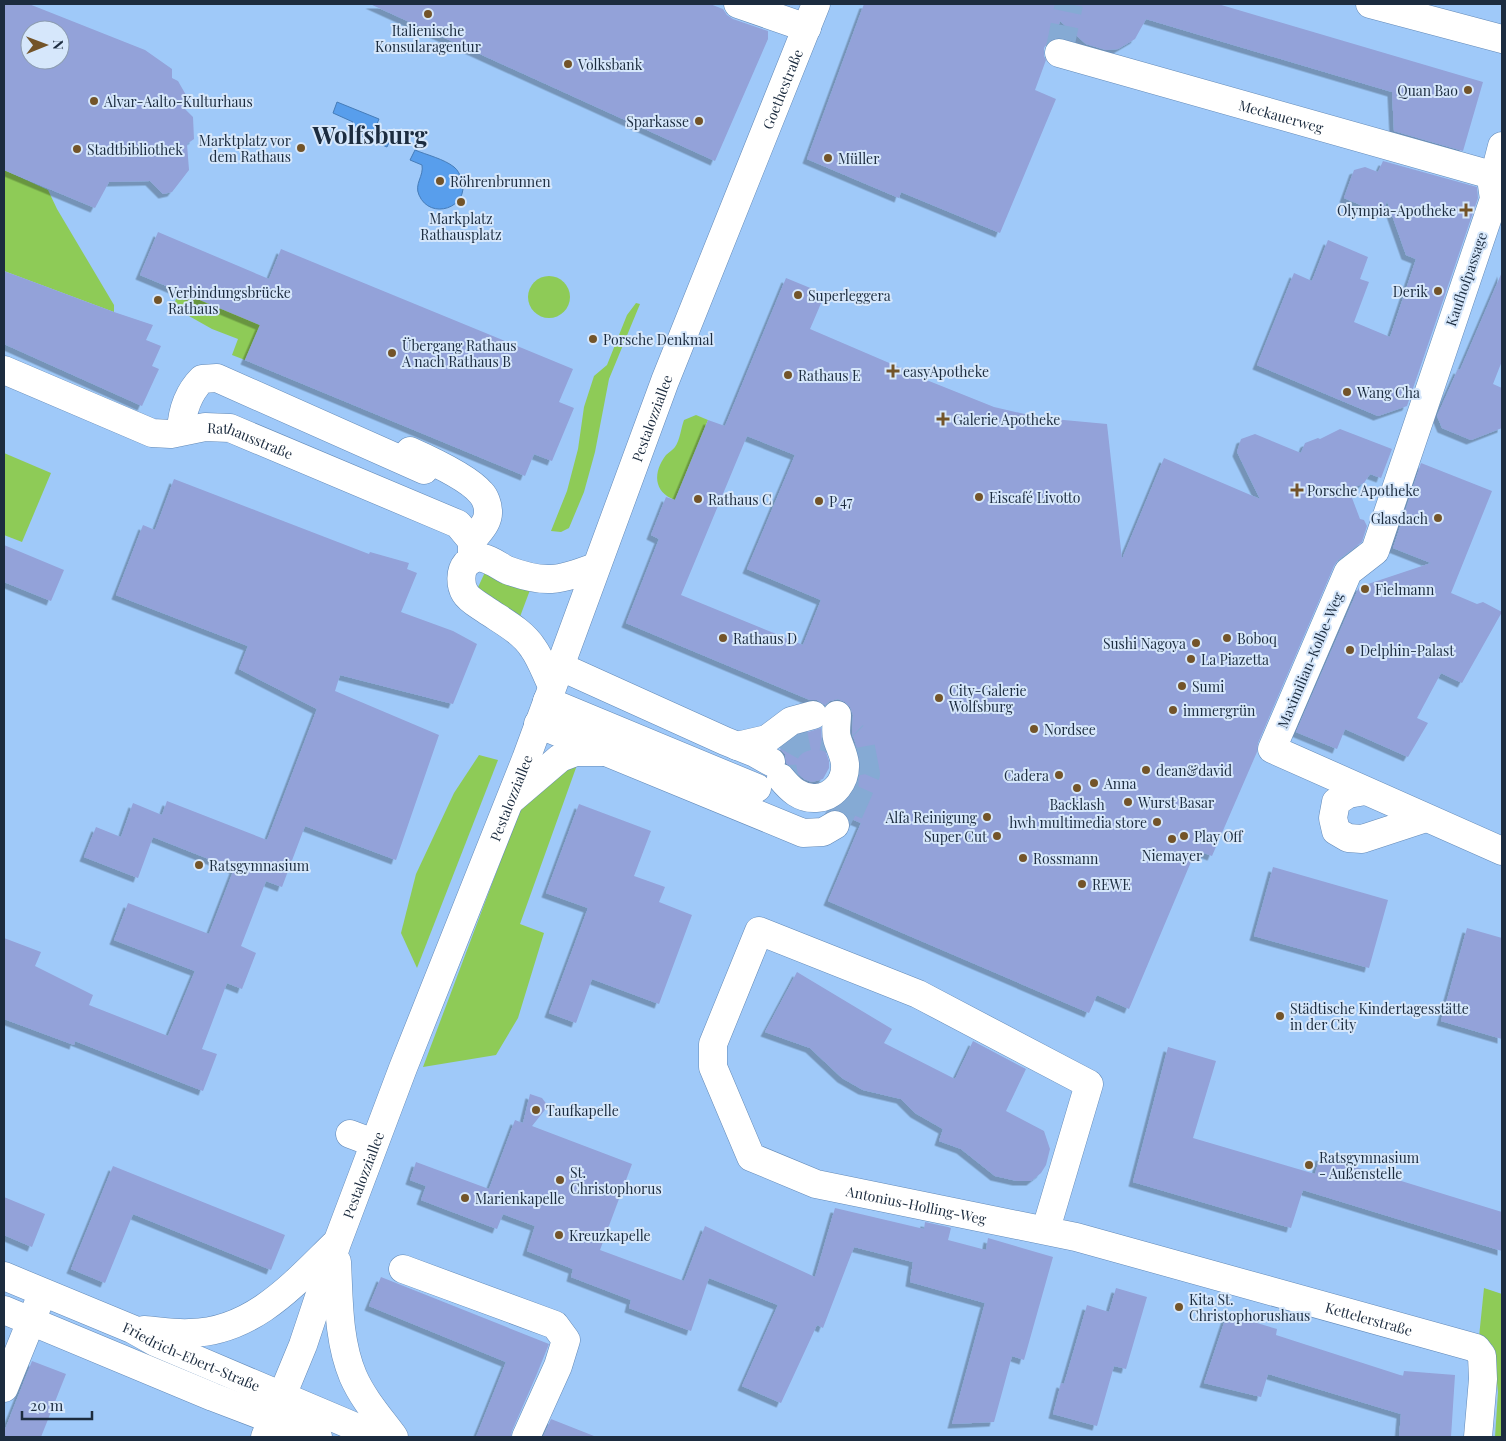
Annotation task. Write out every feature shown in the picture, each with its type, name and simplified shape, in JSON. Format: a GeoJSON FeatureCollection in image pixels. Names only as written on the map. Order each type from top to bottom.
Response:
{"type":"FeatureCollection","features":[{"type":"Feature","properties":{"kind":"street"},"geometry":{"type":"LineString","coordinates":[[738,4],[812,16]]}},
{"type":"Feature","properties":{"kind":"street"},"geometry":{"type":"LineString","coordinates":[[1370,4],[1501,34]]}},
{"type":"Feature","properties":{"kind":"street","name":"Goethestraße"},"geometry":{"type":"LineString","coordinates":[[747,176],[812,16]]}},
{"type":"Feature","properties":{"kind":"street","name":"Meckauerweg"},"geometry":{"type":"LineString","coordinates":[[1059,52],[1499,178]]}},
{"type":"Feature","properties":{"kind":"street","name":"Kaufhofpassage"},"geometry":{"type":"LineString","coordinates":[[1348,572],[1375,551],[1494,199],[1492,185],[1499,178],[1502,146]]}},
{"type":"Feature","properties":{"kind":"street","name":"Pestalozziallee"},"geometry":{"type":"LineString","coordinates":[[273,1418],[303,1345],[337,1243],[362,1138],[508,801],[665,381],[747,176]]}},
{"type":"Feature","properties":{"kind":"street","name":"Rathausstraße"},"geometry":{"type":"LineString","coordinates":[[4,370],[152,433],[161,435],[205,426],[230,428],[458,524],[472,550]]}},
{"type":"Feature","properties":{"kind":"street"},"geometry":{"type":"LineString","coordinates":[[181,432],[182,416],[193,388],[202,379],[217,378],[424,470]]}},
{"type":"Feature","properties":{"kind":"street"},"geometry":{"type":"LineString","coordinates":[[310,406],[430,460],[481,492],[486,499],[489,511],[486,523],[463,568],[461,582],[465,593],[478,605],[510,626],[533,648],[549,694],[606,752]]}},
{"type":"Feature","properties":{"kind":"street"},"geometry":{"type":"LineString","coordinates":[[472,550],[501,568],[537,579],[566,578],[595,567]]}},
{"type":"Feature","properties":{"kind":"street","name":"Maximilian-Kolbe-Weg"},"geometry":{"type":"LineString","coordinates":[[1348,572],[1272,749],[1365,791]]}},
{"type":"Feature","properties":{"kind":"street"},"geometry":{"type":"LineString","coordinates":[[549,694],[737,746],[755,753],[770,776]]}},
{"type":"Feature","properties":{"kind":"street"},"geometry":{"type":"LineString","coordinates":[[549,694],[770,776],[790,790],[803,796],[815,798],[827,795],[837,789],[844,777],[845,763],[836,736],[825,715],[791,721],[767,739],[737,746]]}},
{"type":"Feature","properties":{"kind":"street"},"geometry":{"type":"LineString","coordinates":[[508,801],[560,758],[576,752],[606,752],[803,833],[823,832],[835,826]]}},
{"type":"Feature","properties":{"kind":"street"},"geometry":{"type":"LineString","coordinates":[[1426,818],[1362,839],[1348,838],[1336,831],[1333,818],[1336,802],[1348,794],[1365,791],[1502,851]]}},
{"type":"Feature","properties":{"kind":"street","name":"Antonius-Holling-Weg"},"geometry":{"type":"LineString","coordinates":[[1046,1229],[1089,1084],[918,994],[759,931],[713,1044],[714,1067],[751,1157],[816,1184],[1046,1229],[1085,1239]]}},
{"type":"Feature","properties":{"kind":"street","name":"Kettelerstraße"},"geometry":{"type":"LineString","coordinates":[[1085,1239],[1476,1348],[1482,1356],[1483,1379],[1478,1437]]}},
{"type":"Feature","properties":{"kind":"street"},"geometry":{"type":"LineString","coordinates":[[132,1329],[190,1333],[218,1330],[237,1323],[276,1300],[337,1243]]}},
{"type":"Feature","properties":{"kind":"street"},"geometry":{"type":"LineString","coordinates":[[337,1243],[339,1318],[344,1347],[353,1376],[368,1402],[394,1437]]}},
{"type":"Feature","properties":{"kind":"street"},"geometry":{"type":"LineString","coordinates":[[403,1269],[555,1325],[566,1340],[558,1366],[526,1437]]}},
{"type":"Feature","properties":{"kind":"street","name":"Friedrich-Ebert-Straße"},"geometry":{"type":"LineString","coordinates":[[4,1276],[132,1329],[273,1418],[378,1437]]}},
{"type":"Feature","properties":{"kind":"street"},"geometry":{"type":"LineString","coordinates":[[4,1388],[43,1292]]}},
{"type":"Feature","properties":{"kind":"street","name":"Friedrich-Ebert-Straße"},"geometry":{"type":"LineString","coordinates":[[4,1310],[222,1400],[273,1418],[318,1437]]}},
{"type":"Feature","properties":{"kind":"green space"},"geometry":{"type":"Polygon","coordinates":[[[4,170],[48,190],[57,209],[114,305],[114,312],[4,271],[4,170]]]}},
{"type":"Feature","properties":{"kind":"green space"},"geometry":{"type":"Polygon","coordinates":[[[549,276],[564,282],[570,297],[564,312],[549,318],[534,312],[528,297],[534,282],[549,276]]]}},
{"type":"Feature","properties":{"kind":"green space"},"geometry":{"type":"Polygon","coordinates":[[[179,291],[260,325],[245,360],[232,355],[238,339],[212,329],[173,307],[179,291]]]}},
{"type":"Feature","properties":{"kind":"green space"},"geometry":{"type":"Polygon","coordinates":[[[636,303],[640,304],[609,379],[595,452],[584,492],[569,528],[561,532],[551,531],[567,491],[578,449],[584,407],[594,376],[607,365],[627,315],[636,303]]]}},
{"type":"Feature","properties":{"kind":"green space"},"geometry":{"type":"Polygon","coordinates":[[[696,415],[708,420],[675,500],[662,492],[657,481],[657,475],[662,461],[677,444],[684,420],[696,415]]]}},
{"type":"Feature","properties":{"kind":"green space"},"geometry":{"type":"Polygon","coordinates":[[[4,453],[51,473],[22,542],[4,535],[4,453]]]}},
{"type":"Feature","properties":{"kind":"green space"},"geometry":{"type":"Polygon","coordinates":[[[486,570],[530,590],[518,622],[474,596],[486,570]]]}},
{"type":"Feature","properties":{"kind":"green space"},"geometry":{"type":"Polygon","coordinates":[[[479,755],[498,760],[417,968],[401,933],[416,874],[454,793],[479,755]]]}},
{"type":"Feature","properties":{"kind":"green space"},"geometry":{"type":"Polygon","coordinates":[[[539,759],[577,765],[520,924],[544,933],[518,1018],[496,1055],[423,1067],[539,759]]]}},
{"type":"Feature","properties":{"kind":"green space"},"geometry":{"type":"Polygon","coordinates":[[[1484,1288],[1502,1294],[1502,1437],[1495,1437],[1498,1392],[1493,1346],[1479,1337],[1484,1288]]]}},
{"type":"Feature","properties":{"kind":"water"},"geometry":{"type":"Polygon","coordinates":[[[337,102],[379,119],[374,131],[391,138],[387,147],[350,131],[353,122],[333,113],[337,102]]]}},
{"type":"Feature","properties":{"kind":"water","name":"Röhrenbrunnen"},"geometry":{"type":"Polygon","coordinates":[[[415,150],[445,162],[454,167],[460,174],[463,190],[455,204],[448,208],[440,209],[431,208],[424,203],[418,191],[422,165],[410,160],[415,150]]]}},
{"type":"Feature","properties":{"kind":"building","name":"Alvar-Aalto-Kulturhaus"},"geometry":{"type":"Polygon","coordinates":[[[4,4],[29,4],[69,20],[20,20],[20,70],[70,70],[70,20],[145,50],[172,69],[172,78],[178,81],[186,95],[182,106],[193,117],[194,139],[187,144],[189,170],[172,192],[163,194],[150,181],[109,182],[95,208],[4,170],[4,4]]]}},
{"type":"Feature","properties":{"kind":"building"},"geometry":{"type":"Polygon","coordinates":[[[370,4],[710,4],[723,9],[733,19],[768,31],[768,39],[715,161],[370,4]]]}},
{"type":"Feature","properties":{"kind":"building"},"geometry":{"type":"Polygon","coordinates":[[[864,4],[1218,4],[1483,82],[1463,151],[1394,131],[1392,92],[1146,19],[1135,39],[1118,49],[1106,50],[1086,44],[1060,21],[1054,39],[1048,42],[1044,48],[1046,60],[1035,90],[1056,99],[1000,233],[901,192],[899,198],[807,159],[864,4]]]}},
{"type":"Feature","properties":{"kind":"building"},"geometry":{"type":"Polygon","coordinates":[[[1383,161],[1477,187],[1478,198],[1407,406],[1378,416],[1257,365],[1294,273],[1312,281],[1328,240],[1368,257],[1360,279],[1369,282],[1354,322],[1390,337],[1416,259],[1406,255],[1387,201],[1382,214],[1344,198],[1354,170],[1365,167],[1378,172],[1383,161]]]}},
{"type":"Feature","properties":{"kind":"building","name":"Übergang Rathaus A nach Rathaus B"},"geometry":{"type":"Polygon","coordinates":[[[158,232],[269,279],[281,249],[573,369],[559,402],[574,408],[552,461],[534,454],[525,476],[245,360],[260,325],[140,275],[158,232]]]}},
{"type":"Feature","properties":{"kind":"building"},"geometry":{"type":"Polygon","coordinates":[[[4,271],[153,325],[146,340],[161,346],[152,366],[159,369],[142,406],[4,344],[4,271]]]}},
{"type":"Feature","properties":{"kind":"building"},"geometry":{"type":"Polygon","coordinates":[[[1502,272],[1502,361],[1493,384],[1502,388],[1502,428],[1471,440],[1442,428],[1437,416],[1458,369],[1460,370],[1502,272]]]}},
{"type":"Feature","properties":{"kind":"building","name":"City-Galerie Wolfsburg"},"geometry":{"type":"Polygon","coordinates":[[[786,278],[825,294],[810,329],[914,375],[994,407],[1042,418],[1107,424],[1122,559],[1164,458],[1260,499],[1237,452],[1241,439],[1255,434],[1301,453],[1305,443],[1320,439],[1340,429],[1392,449],[1381,478],[1370,474],[1364,483],[1349,490],[1360,519],[1364,520],[1367,526],[1362,542],[1338,560],[1334,566],[1212,856],[1196,850],[1129,1009],[1097,995],[1089,1013],[828,901],[861,823],[849,818],[842,811],[831,810],[842,804],[850,796],[860,774],[860,757],[852,733],[853,715],[850,707],[838,699],[830,701],[825,705],[817,700],[810,700],[626,623],[659,539],[651,535],[666,497],[675,500],[708,420],[725,426],[786,278]],[[747,436],[681,595],[803,645],[821,600],[747,569],[795,455],[747,436]]]}},
{"type":"Feature","properties":{"kind":"building"},"geometry":{"type":"Polygon","coordinates":[[[1421,463],[1492,491],[1451,593],[1477,604],[1483,602],[1502,612],[1462,683],[1441,673],[1417,718],[1428,723],[1408,757],[1345,729],[1337,749],[1296,732],[1359,587],[1431,563],[1393,548],[1421,463]]]}},
{"type":"Feature","properties":{"kind":"building"},"geometry":{"type":"Polygon","coordinates":[[[174,479],[369,554],[370,552],[409,563],[407,569],[417,573],[401,612],[453,631],[477,644],[453,704],[340,675],[335,691],[439,735],[396,860],[305,826],[282,887],[266,881],[241,946],[256,953],[242,989],[227,983],[202,1049],[217,1054],[203,1091],[75,1041],[74,1045],[4,1019],[4,938],[41,952],[35,966],[93,995],[89,1005],[168,1036],[195,971],[114,940],[128,903],[209,934],[234,869],[153,837],[138,878],[84,857],[96,827],[121,837],[133,803],[162,815],[167,801],[267,840],[317,709],[239,669],[248,646],[116,595],[143,525],[155,530],[174,479]]]}},
{"type":"Feature","properties":{"kind":"building"},"geometry":{"type":"Polygon","coordinates":[[[4,545],[64,570],[51,601],[4,582],[4,545]]]}},
{"type":"Feature","properties":{"kind":"building"},"geometry":{"type":"Polygon","coordinates":[[[821,728],[822,741],[829,761],[829,768],[823,779],[812,782],[804,779],[786,763],[785,754],[780,749],[798,735],[821,728]]]}},
{"type":"Feature","properties":{"kind":"building"},"geometry":{"type":"Polygon","coordinates":[[[579,804],[651,831],[634,876],[665,887],[659,902],[692,915],[659,1004],[592,979],[576,1023],[549,1013],[588,908],[546,893],[579,804]]]}},
{"type":"Feature","properties":{"kind":"building","name":"Städtische Kindertagesstätte in der City"},"geometry":{"type":"Polygon","coordinates":[[[1273,867],[1388,900],[1369,968],[1254,936],[1273,867]]]}},
{"type":"Feature","properties":{"kind":"building"},"geometry":{"type":"Polygon","coordinates":[[[1467,928],[1502,938],[1502,1039],[1441,1021],[1467,928]]]}},
{"type":"Feature","properties":{"kind":"building"},"geometry":{"type":"Polygon","coordinates":[[[797,972],[892,1029],[884,1043],[955,1079],[973,1041],[1026,1069],[1006,1111],[1044,1131],[1050,1149],[1046,1165],[1041,1173],[1031,1181],[1017,1181],[995,1176],[961,1149],[939,1141],[943,1129],[915,1113],[901,1099],[863,1090],[842,1078],[810,1048],[765,1032],[797,972]]]}},
{"type":"Feature","properties":{"kind":"building"},"geometry":{"type":"Polygon","coordinates":[[[1168,1047],[1216,1061],[1193,1138],[1315,1174],[1320,1156],[1502,1212],[1502,1251],[1303,1190],[1291,1228],[1133,1182],[1168,1047]]]}},
{"type":"Feature","properties":{"kind":"building"},"geometry":{"type":"Polygon","coordinates":[[[530,1094],[542,1098],[548,1106],[532,1126],[632,1164],[600,1250],[684,1281],[705,1226],[815,1277],[835,1208],[924,1229],[925,1222],[948,1227],[951,1228],[948,1240],[986,1250],[988,1238],[1053,1257],[1024,1360],[1012,1356],[994,1422],[952,1424],[985,1303],[910,1282],[913,1262],[854,1247],[823,1328],[817,1325],[781,1403],[742,1386],[778,1305],[709,1278],[691,1331],[629,1308],[631,1300],[571,1277],[573,1269],[527,1251],[535,1226],[503,1214],[497,1229],[421,1200],[426,1186],[410,1180],[416,1162],[489,1189],[515,1120],[523,1123],[530,1094]]]}},
{"type":"Feature","properties":{"kind":"building"},"geometry":{"type":"Polygon","coordinates":[[[113,1166],[285,1235],[271,1270],[133,1214],[105,1283],[71,1269],[113,1166]]]}},
{"type":"Feature","properties":{"kind":"building"},"geometry":{"type":"Polygon","coordinates":[[[4,1197],[45,1214],[32,1247],[4,1235],[4,1197]]]}},
{"type":"Feature","properties":{"kind":"building"},"geometry":{"type":"Polygon","coordinates":[[[381,1277],[549,1344],[511,1437],[476,1437],[506,1362],[369,1306],[381,1277]]]}},
{"type":"Feature","properties":{"kind":"building"},"geometry":{"type":"Polygon","coordinates":[[[1116,1288],[1147,1297],[1126,1369],[1114,1366],[1097,1426],[1053,1414],[1061,1383],[1064,1384],[1087,1305],[1109,1312],[1116,1288]]]}},
{"type":"Feature","properties":{"kind":"building"},"geometry":{"type":"Polygon","coordinates":[[[1227,1314],[1277,1329],[1276,1335],[1403,1376],[1404,1371],[1455,1375],[1451,1437],[1399,1437],[1401,1414],[1268,1374],[1261,1397],[1204,1383],[1227,1314]]]}},
{"type":"Feature","properties":{"kind":"building"},"geometry":{"type":"Polygon","coordinates":[[[32,1361],[66,1374],[41,1437],[4,1437],[4,1432],[32,1361]]]}},
{"type":"Feature","properties":{"kind":"building"},"geometry":{"type":"Polygon","coordinates":[[[551,1419],[594,1436],[543,1437],[551,1419]]]}},
{"type":"Feature","properties":{"kind":"tunnel"},"geometry":{"type":"LineString","coordinates":[[1059,53],[1069,4]]}},
{"type":"Feature","properties":{"kind":"tunnel"},"geometry":{"type":"LineString","coordinates":[[849,813],[866,774],[860,742],[853,735]]}},
{"type":"Feature","properties":{"kind":"tunnel"},"geometry":{"type":"LineString","coordinates":[[793,790],[786,782],[783,771],[783,758],[789,747],[798,740],[810,736],[822,736],[833,740],[842,749],[846,762],[844,804],[835,825]]}},
{"type":"Feature","properties":{"kind":"place","name":"Italienische Konsularagentur"},"geometry":{"type":"Point","coordinates":[428,14]}},
{"type":"Feature","properties":{"kind":"place","name":"Volksbank"},"geometry":{"type":"Point","coordinates":[568,64]}},
{"type":"Feature","properties":{"kind":"place","name":"Quan Bao"},"geometry":{"type":"Point","coordinates":[1468,90]}},
{"type":"Feature","properties":{"kind":"place","name":"Alvar-Aalto-Kulturhaus"},"geometry":{"type":"Point","coordinates":[94,101]}},
{"type":"Feature","properties":{"kind":"place","name":"Sparkasse"},"geometry":{"type":"Point","coordinates":[699,121]}},
{"type":"Feature","properties":{"kind":"place","name":"Marktplatz vor dem Rathaus"},"geometry":{"type":"Point","coordinates":[301,148]}},
{"type":"Feature","properties":{"kind":"place","name":"Stadtbibliothek"},"geometry":{"type":"Point","coordinates":[77,149]}},
{"type":"Feature","properties":{"kind":"place","name":"Müller"},"geometry":{"type":"Point","coordinates":[828,158]}},
{"type":"Feature","properties":{"kind":"place","name":"Röhrenbrunnen"},"geometry":{"type":"Point","coordinates":[440,181]}},
{"type":"Feature","properties":{"kind":"place","name":"Markplatz Rathausplatz"},"geometry":{"type":"Point","coordinates":[461,202]}},
{"type":"Feature","properties":{"kind":"place","name":"Olympia-Apotheke"},"geometry":{"type":"Point","coordinates":[1466,210]}},
{"type":"Feature","properties":{"kind":"place","name":"Derik"},"geometry":{"type":"Point","coordinates":[1438,291]}},
{"type":"Feature","properties":{"kind":"place","name":"Superleggera"},"geometry":{"type":"Point","coordinates":[798,295]}},
{"type":"Feature","properties":{"kind":"place","name":"Verbindungsbrücke Rathaus"},"geometry":{"type":"Point","coordinates":[158,300]}},
{"type":"Feature","properties":{"kind":"place","name":"Porsche Denkmal"},"geometry":{"type":"Point","coordinates":[593,339]}},
{"type":"Feature","properties":{"kind":"place","name":"Übergang Rathaus A nach Rathaus B"},"geometry":{"type":"Point","coordinates":[392,353]}},
{"type":"Feature","properties":{"kind":"place","name":"easyApotheke"},"geometry":{"type":"Point","coordinates":[893,371]}},
{"type":"Feature","properties":{"kind":"place","name":"Rathaus E"},"geometry":{"type":"Point","coordinates":[788,375]}},
{"type":"Feature","properties":{"kind":"place","name":"Wang Cha"},"geometry":{"type":"Point","coordinates":[1347,392]}},
{"type":"Feature","properties":{"kind":"place","name":"Galerie Apotheke"},"geometry":{"type":"Point","coordinates":[943,419]}},
{"type":"Feature","properties":{"kind":"place","name":"Porsche Apotheke"},"geometry":{"type":"Point","coordinates":[1297,490]}},
{"type":"Feature","properties":{"kind":"place","name":"Eiscafé Livotto"},"geometry":{"type":"Point","coordinates":[979,497]}},
{"type":"Feature","properties":{"kind":"place","name":"Rathaus C"},"geometry":{"type":"Point","coordinates":[698,499]}},
{"type":"Feature","properties":{"kind":"place","name":"P 47"},"geometry":{"type":"Point","coordinates":[819,501]}},
{"type":"Feature","properties":{"kind":"place","name":"Glasdach"},"geometry":{"type":"Point","coordinates":[1438,518]}},
{"type":"Feature","properties":{"kind":"place","name":"Fielmann"},"geometry":{"type":"Point","coordinates":[1365,589]}},
{"type":"Feature","properties":{"kind":"place","name":"Rathaus D"},"geometry":{"type":"Point","coordinates":[723,638]}},
{"type":"Feature","properties":{"kind":"place","name":"Boboq"},"geometry":{"type":"Point","coordinates":[1227,638]}},
{"type":"Feature","properties":{"kind":"place","name":"Sushi Nagoya"},"geometry":{"type":"Point","coordinates":[1196,643]}},
{"type":"Feature","properties":{"kind":"place","name":"Delphin-Palast"},"geometry":{"type":"Point","coordinates":[1350,650]}},
{"type":"Feature","properties":{"kind":"place","name":"La Piazetta"},"geometry":{"type":"Point","coordinates":[1191,659]}},
{"type":"Feature","properties":{"kind":"place","name":"Sumi"},"geometry":{"type":"Point","coordinates":[1182,686]}},
{"type":"Feature","properties":{"kind":"place","name":"City-Galerie Wolfsburg"},"geometry":{"type":"Point","coordinates":[939,698]}},
{"type":"Feature","properties":{"kind":"place","name":"immergrün"},"geometry":{"type":"Point","coordinates":[1173,710]}},
{"type":"Feature","properties":{"kind":"place","name":"Nordsee"},"geometry":{"type":"Point","coordinates":[1034,729]}},
{"type":"Feature","properties":{"kind":"place","name":"dean&david"},"geometry":{"type":"Point","coordinates":[1146,770]}},
{"type":"Feature","properties":{"kind":"place","name":"Cadera"},"geometry":{"type":"Point","coordinates":[1059,775]}},
{"type":"Feature","properties":{"kind":"place","name":"Anna"},"geometry":{"type":"Point","coordinates":[1094,783]}},
{"type":"Feature","properties":{"kind":"place","name":"Backlash"},"geometry":{"type":"Point","coordinates":[1077,788]}},
{"type":"Feature","properties":{"kind":"place","name":"Wurst Basar"},"geometry":{"type":"Point","coordinates":[1128,802]}},
{"type":"Feature","properties":{"kind":"place","name":"Alfa Reinigung"},"geometry":{"type":"Point","coordinates":[987,817]}},
{"type":"Feature","properties":{"kind":"place","name":"hwh multimedia store"},"geometry":{"type":"Point","coordinates":[1157,822]}},
{"type":"Feature","properties":{"kind":"place","name":"Super Cut"},"geometry":{"type":"Point","coordinates":[997,836]}},
{"type":"Feature","properties":{"kind":"place","name":"Play Off"},"geometry":{"type":"Point","coordinates":[1184,836]}},
{"type":"Feature","properties":{"kind":"place","name":"Niemayer"},"geometry":{"type":"Point","coordinates":[1172,839]}},
{"type":"Feature","properties":{"kind":"place","name":"Rossmann"},"geometry":{"type":"Point","coordinates":[1023,858]}},
{"type":"Feature","properties":{"kind":"place","name":"Ratsgymnasium"},"geometry":{"type":"Point","coordinates":[199,865]}},
{"type":"Feature","properties":{"kind":"place","name":"REWE"},"geometry":{"type":"Point","coordinates":[1082,884]}},
{"type":"Feature","properties":{"kind":"place","name":"Städtische Kindertagesstätte in der City"},"geometry":{"type":"Point","coordinates":[1280,1016]}},
{"type":"Feature","properties":{"kind":"place","name":"Taufkapelle"},"geometry":{"type":"Point","coordinates":[536,1110]}},
{"type":"Feature","properties":{"kind":"place","name":"Ratsgymnasium - Außenstelle"},"geometry":{"type":"Point","coordinates":[1309,1165]}},
{"type":"Feature","properties":{"kind":"place","name":"St. Christophorus"},"geometry":{"type":"Point","coordinates":[560,1180]}},
{"type":"Feature","properties":{"kind":"place","name":"Marienkapelle"},"geometry":{"type":"Point","coordinates":[465,1198]}},
{"type":"Feature","properties":{"kind":"place","name":"Kreuzkapelle"},"geometry":{"type":"Point","coordinates":[559,1235]}},
{"type":"Feature","properties":{"kind":"place","name":"Kita St. Christophorushaus"},"geometry":{"type":"Point","coordinates":[1179,1307]}},
{"type":"Feature","properties":{"kind":"district","name":"Wolfsburg"},"geometry":{"type":"Point","coordinates":[370,134]}}]}
